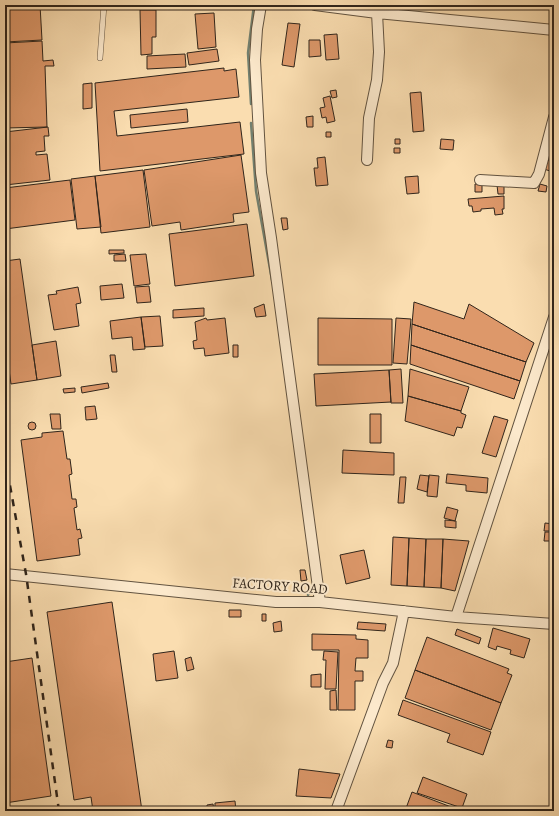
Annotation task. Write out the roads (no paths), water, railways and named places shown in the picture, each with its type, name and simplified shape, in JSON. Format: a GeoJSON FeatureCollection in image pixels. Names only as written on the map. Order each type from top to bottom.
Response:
{"type":"FeatureCollection","features":[{"type":"Feature","properties":{"kind":"street"},"geometry":{"type":"LineString","coordinates":[[261,5],[257,29],[255,60],[261,173],[320,602]]}},
{"type":"Feature","properties":{"kind":"street"},"geometry":{"type":"LineString","coordinates":[[315,5],[377,13],[554,30]]}},
{"type":"Feature","properties":{"kind":"street"},"geometry":{"type":"LineString","coordinates":[[367,160],[369,118],[377,80],[379,52],[377,13]]}},
{"type":"Feature","properties":{"kind":"street"},"geometry":{"type":"LineString","coordinates":[[480,180],[534,183],[539,174],[554,117]]}},
{"type":"Feature","properties":{"kind":"street"},"geometry":{"type":"LineString","coordinates":[[456,617],[554,317]]}},
{"type":"Feature","properties":{"kind":"street","name":"FACTORY ROAD"},"geometry":{"type":"LineString","coordinates":[[5,574],[276,602],[320,602],[456,617],[554,624]]}},
{"type":"Feature","properties":{"kind":"street"},"geometry":{"type":"LineString","coordinates":[[336,811],[383,684],[393,663],[404,611]]}},
{"type":"Feature","properties":{"kind":"lane"},"geometry":{"type":"LineString","coordinates":[[100,58],[104,5]]}},
{"type":"Feature","properties":{"kind":"waterway"},"geometry":{"type":"LineString","coordinates":[[251,104],[248,53],[254,5]]}},
{"type":"Feature","properties":{"kind":"waterway"},"geometry":{"type":"LineString","coordinates":[[251,123],[256,191],[272,280]]}},
{"type":"Feature","properties":{"kind":"waterway"},"geometry":{"type":"LineString","coordinates":[[308,595],[313,588]]}},
{"type":"Feature","properties":{"kind":"railway"},"geometry":{"type":"LineString","coordinates":[[5,458],[26,574],[59,811]]}}]}
